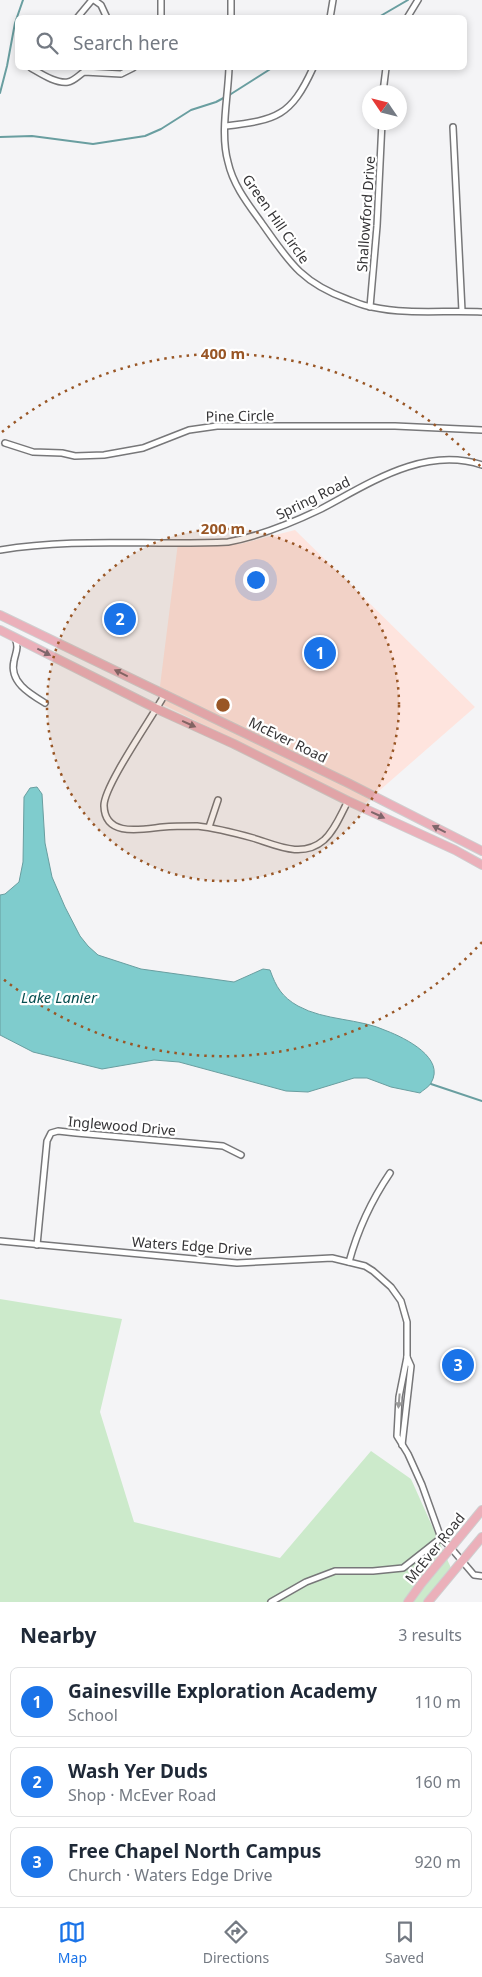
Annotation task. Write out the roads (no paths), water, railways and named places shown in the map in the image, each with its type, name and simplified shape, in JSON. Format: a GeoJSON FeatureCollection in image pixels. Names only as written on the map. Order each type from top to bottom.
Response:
{"type":"FeatureCollection","features":[{"type":"Feature","properties":{"kind":"main road","name":"McEver Road"},"geometry":{"type":"LineString","coordinates":[[2,615],[348,783],[482,851]]}},
{"type":"Feature","properties":{"kind":"main road","name":"McEver Road"},"geometry":{"type":"LineString","coordinates":[[0,630],[157,709],[455,850],[482,865]]}},
{"type":"Feature","properties":{"kind":"main road","name":"McEver Road"},"geometry":{"type":"LineString","coordinates":[[408,1602],[482,1510]]}},
{"type":"Feature","properties":{"kind":"main road","name":"McEver Road"},"geometry":{"type":"LineString","coordinates":[[428,1602],[482,1537]]}},
{"type":"Feature","properties":{"kind":"street"},"geometry":{"type":"LineString","coordinates":[[80,15],[93,0],[101,5],[106,15]]}},
{"type":"Feature","properties":{"kind":"street"},"geometry":{"type":"LineString","coordinates":[[161,0],[161,15]]}},
{"type":"Feature","properties":{"kind":"street"},"geometry":{"type":"LineString","coordinates":[[231,0],[231,15]]}},
{"type":"Feature","properties":{"kind":"street"},"geometry":{"type":"LineString","coordinates":[[330,15],[333,0]]}},
{"type":"Feature","properties":{"kind":"street"},"geometry":{"type":"LineString","coordinates":[[409,15],[418,0]]}},
{"type":"Feature","properties":{"kind":"street"},"geometry":{"type":"LineString","coordinates":[[36,70],[48,77],[66,83],[74,80],[84,72],[121,74],[127,70]]}},
{"type":"Feature","properties":{"kind":"street","name":"Green Hill Circle"},"geometry":{"type":"LineString","coordinates":[[229,70],[226,126],[227,162],[232,178],[254,214],[286,258],[299,272],[329,292],[370,307],[414,311],[482,312]]}},
{"type":"Feature","properties":{"kind":"street"},"geometry":{"type":"LineString","coordinates":[[226,126],[260,122],[282,113],[293,104],[304,88],[312,70]]}},
{"type":"Feature","properties":{"kind":"street"},"geometry":{"type":"LineString","coordinates":[[384,85],[386,70]]}},
{"type":"Feature","properties":{"kind":"street"},"geometry":{"type":"LineString","coordinates":[[453,127],[462,311]]}},
{"type":"Feature","properties":{"kind":"street","name":"Shallowford Drive"},"geometry":{"type":"LineString","coordinates":[[370,307],[377,226],[382,130]]}},
{"type":"Feature","properties":{"kind":"street","name":"Pine Circle"},"geometry":{"type":"LineString","coordinates":[[5,443],[33,452],[86,456],[122,453],[142,448],[188,430],[217,426],[395,426],[482,430]]}},
{"type":"Feature","properties":{"kind":"street","name":"Spring Road"},"geometry":{"type":"LineString","coordinates":[[0,550],[30,545],[72,542],[199,543],[252,538],[320,509],[356,489],[411,465],[456,460],[482,465]]}},
{"type":"Feature","properties":{"kind":"street"},"geometry":{"type":"LineString","coordinates":[[15,638],[18,647],[13,663],[15,676],[23,687],[45,703]]}},
{"type":"Feature","properties":{"kind":"street"},"geometry":{"type":"LineString","coordinates":[[165,694],[104,798],[106,814],[117,827],[131,831],[185,826],[209,828],[253,838],[287,850],[299,850],[314,846],[324,840],[334,829],[348,801]]}},
{"type":"Feature","properties":{"kind":"street"},"geometry":{"type":"LineString","coordinates":[[209,828],[218,800]]}},
{"type":"Feature","properties":{"kind":"street","name":"Inglewood Drive"},"geometry":{"type":"LineString","coordinates":[[38,1244],[47,1141],[51,1133],[76,1133],[223,1146],[241,1155]]}},
{"type":"Feature","properties":{"kind":"street"},"geometry":{"type":"LineString","coordinates":[[349,1262],[364,1216],[390,1173]]}},
{"type":"Feature","properties":{"kind":"street","name":"Waters Edge Drive"},"geometry":{"type":"LineString","coordinates":[[0,1242],[237,1263],[332,1258],[365,1266],[380,1275],[401,1301],[407,1322],[407,1357],[399,1397],[397,1436],[408,1454],[422,1485],[441,1538],[452,1548],[474,1575],[482,1576]]}},
{"type":"Feature","properties":{"kind":"street","name":"Waters Edge Drive"},"geometry":{"type":"LineString","coordinates":[[402,1446],[410,1366],[407,1357]]}},
{"type":"Feature","properties":{"kind":"street"},"geometry":{"type":"LineString","coordinates":[[271,1602],[306,1582],[335,1571],[373,1571],[402,1568],[441,1538]]}},
{"type":"Feature","properties":{"kind":"water","name":"Lake Lanier"},"geometry":{"type":"Polygon","coordinates":[[[37,787],[42,794],[45,843],[52,877],[80,936],[98,955],[141,969],[234,982],[263,969],[270,970],[280,991],[298,1006],[319,1014],[376,1027],[395,1034],[413,1044],[428,1057],[433,1065],[434,1074],[430,1084],[420,1093],[391,1087],[367,1078],[354,1078],[308,1092],[286,1091],[179,1062],[154,1060],[102,1069],[33,1052],[0,1035],[0,895],[5,894],[19,882],[23,862],[24,797],[30,788],[37,787]]]}},
{"type":"Feature","properties":{"kind":"waterway"},"geometry":{"type":"LineString","coordinates":[[18,15],[23,0]]}},
{"type":"Feature","properties":{"kind":"waterway"},"geometry":{"type":"LineString","coordinates":[[382,15],[408,0]]}},
{"type":"Feature","properties":{"kind":"waterway"},"geometry":{"type":"LineString","coordinates":[[0,93],[15,23]]}},
{"type":"Feature","properties":{"kind":"waterway"},"geometry":{"type":"LineString","coordinates":[[0,137],[32,136],[93,144],[145,136],[161,129],[191,110],[216,102],[269,70]]}},
{"type":"Feature","properties":{"kind":"waterway"},"geometry":{"type":"LineString","coordinates":[[431,1084],[482,1101]]}},
{"type":"Feature","properties":{"kind":"place","name":"Wash Yer Duds"},"geometry":{"type":"Point","coordinates":[120,619]}},
{"type":"Feature","properties":{"kind":"place","name":"Gainesville Exploration Academy"},"geometry":{"type":"Point","coordinates":[320,653]}},
{"type":"Feature","properties":{"kind":"place","name":"Free Chapel North Campus"},"geometry":{"type":"Point","coordinates":[458,1365]}}]}
